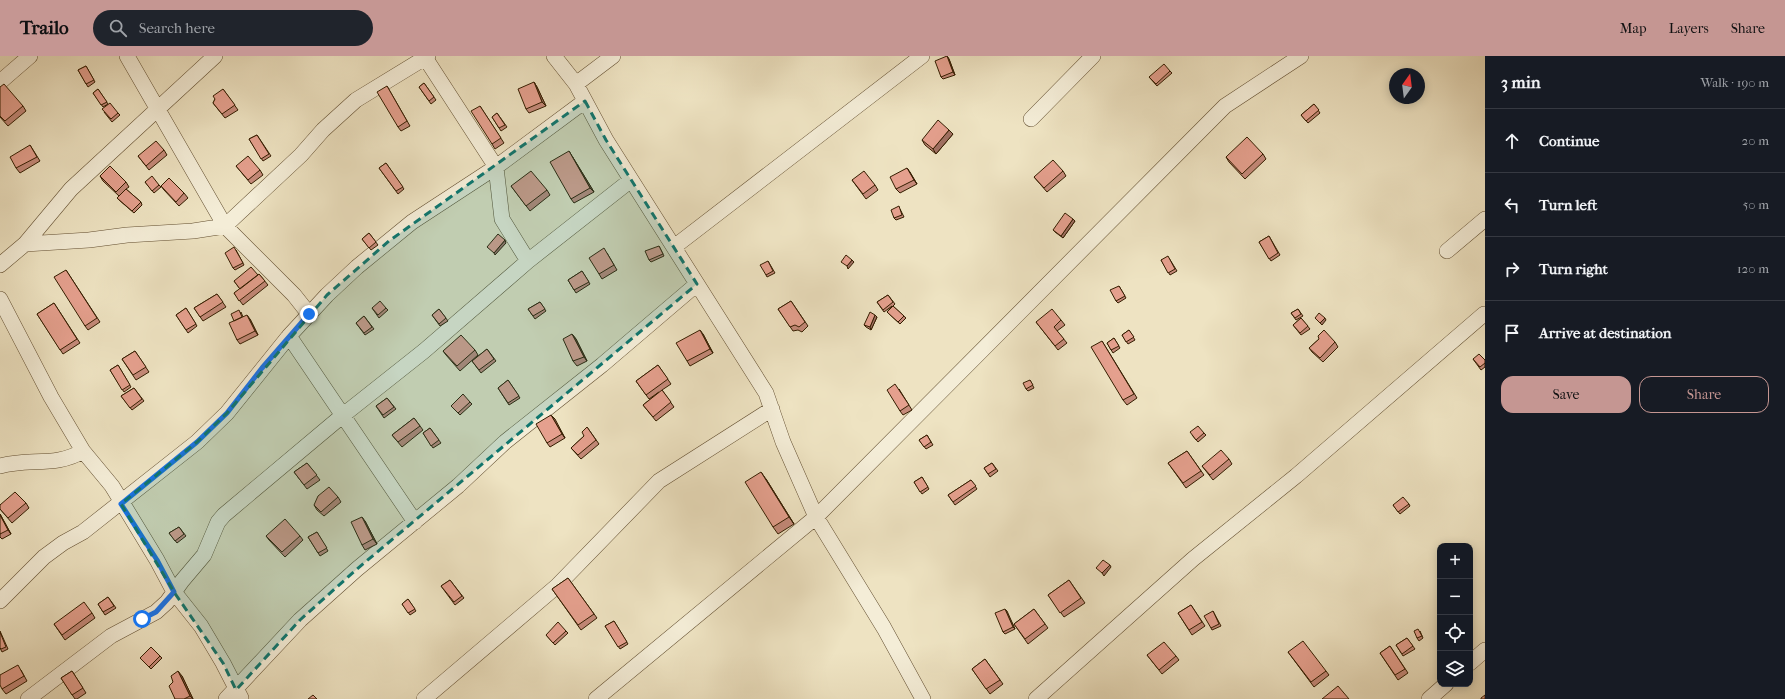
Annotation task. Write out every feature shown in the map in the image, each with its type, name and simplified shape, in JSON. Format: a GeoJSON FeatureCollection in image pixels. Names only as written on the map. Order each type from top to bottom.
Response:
{"type":"FeatureCollection","features":[{"type":"Feature","properties":{"kind":"street"},"geometry":{"type":"LineString","coordinates":[[0,82],[30,56]]}},
{"type":"Feature","properties":{"kind":"street"},"geometry":{"type":"LineString","coordinates":[[127,56],[159,108],[225,226],[294,295],[309,314]]}},
{"type":"Feature","properties":{"kind":"street"},"geometry":{"type":"LineString","coordinates":[[0,265],[25,244],[71,190],[215,56]]}},
{"type":"Feature","properties":{"kind":"street"},"geometry":{"type":"LineString","coordinates":[[554,56],[576,84],[606,140],[766,393],[783,442],[816,517],[884,628],[923,699]]}},
{"type":"Feature","properties":{"kind":"street"},"geometry":{"type":"LineString","coordinates":[[576,84],[613,56]]}},
{"type":"Feature","properties":{"kind":"street"},"geometry":{"type":"LineString","coordinates":[[674,247],[922,56]]}},
{"type":"Feature","properties":{"kind":"street"},"geometry":{"type":"LineString","coordinates":[[1031,119],[1093,56]]}},
{"type":"Feature","properties":{"kind":"street"},"geometry":{"type":"LineString","coordinates":[[596,699],[816,517],[1225,106],[1301,56]]}},
{"type":"Feature","properties":{"kind":"street"},"geometry":{"type":"LineString","coordinates":[[25,244],[89,240],[127,235],[200,230],[225,226],[296,160],[323,130],[356,100],[426,57],[496,167],[502,218],[528,261]]}},
{"type":"Feature","properties":{"kind":"street"},"geometry":{"type":"LineString","coordinates":[[0,601],[44,556],[83,532],[121,504],[197,442],[217,423],[309,314],[357,267],[412,222],[496,167],[586,101]]}},
{"type":"Feature","properties":{"kind":"street"},"geometry":{"type":"LineString","coordinates":[[28,699],[111,636],[156,612],[204,555],[218,522],[342,416],[424,351],[528,261],[631,180]]}},
{"type":"Feature","properties":{"kind":"street"},"geometry":{"type":"LineString","coordinates":[[1447,251],[1485,219]]}},
{"type":"Feature","properties":{"kind":"street"},"geometry":{"type":"LineString","coordinates":[[235,696],[300,620],[357,570],[458,486],[505,442],[602,365],[697,284]]}},
{"type":"Feature","properties":{"kind":"street"},"geometry":{"type":"LineString","coordinates":[[0,299],[51,397],[83,451],[112,486],[121,504],[157,560],[174,592],[201,626],[224,663],[235,696]]}},
{"type":"Feature","properties":{"kind":"street"},"geometry":{"type":"LineString","coordinates":[[1036,699],[1193,559],[1296,476],[1484,314]]}},
{"type":"Feature","properties":{"kind":"street"},"geometry":{"type":"LineString","coordinates":[[289,336],[415,522]]}},
{"type":"Feature","properties":{"kind":"street"},"geometry":{"type":"LineString","coordinates":[[424,699],[557,586],[659,481],[772,409]]}},
{"type":"Feature","properties":{"kind":"street"},"geometry":{"type":"LineString","coordinates":[[0,466],[17,462],[59,461],[72,457],[83,451]]}},
{"type":"Feature","properties":{"kind":"street"},"geometry":{"type":"LineString","coordinates":[[1473,660],[1485,650]]}},
{"type":"Feature","properties":{"kind":"street"},"geometry":{"type":"LineString","coordinates":[[1429,699],[1443,687]]}},
{"type":"Feature","properties":{"kind":"highlighted area"},"geometry":{"type":"Polygon","coordinates":[[[585,101],[606,140],[697,284],[357,569],[300,620],[236,690],[223,663],[174,592],[121,504],[197,442],[227,413],[327,295],[389,241],[585,101]]]}},
{"type":"Feature","properties":{"kind":"building"},"geometry":{"type":"Polygon","coordinates":[[[947,56],[953,72],[941,77],[935,61],[947,56]]]}},
{"type":"Feature","properties":{"kind":"building"},"geometry":{"type":"Polygon","coordinates":[[[1164,64],[1170,71],[1156,84],[1149,77],[1164,64]]]}},
{"type":"Feature","properties":{"kind":"building"},"geometry":{"type":"Polygon","coordinates":[[[86,66],[94,80],[86,84],[78,70],[86,66]]]}},
{"type":"Feature","properties":{"kind":"building"},"geometry":{"type":"Polygon","coordinates":[[[534,82],[542,102],[526,109],[518,89],[534,82]]]}},
{"type":"Feature","properties":{"kind":"building"},"geometry":{"type":"Polygon","coordinates":[[[424,83],[434,97],[429,101],[419,87],[424,83]]]}},
{"type":"Feature","properties":{"kind":"building"},"geometry":{"type":"Polygon","coordinates":[[[4,84],[23,106],[5,121],[0,116],[0,87],[4,84]]]}},
{"type":"Feature","properties":{"kind":"building"},"geometry":{"type":"Polygon","coordinates":[[[387,86],[407,121],[398,127],[377,92],[387,86]]]}},
{"type":"Feature","properties":{"kind":"building"},"geometry":{"type":"Polygon","coordinates":[[[98,89],[107,102],[101,105],[93,93],[98,89]]]}},
{"type":"Feature","properties":{"kind":"building"},"geometry":{"type":"Polygon","coordinates":[[[223,89],[235,105],[222,114],[213,103],[215,99],[213,96],[223,89]]]}},
{"type":"Feature","properties":{"kind":"building"},"geometry":{"type":"Polygon","coordinates":[[[110,103],[118,113],[111,119],[102,109],[110,103]]]}},
{"type":"Feature","properties":{"kind":"building"},"geometry":{"type":"Polygon","coordinates":[[[1314,104],[1319,110],[1306,121],[1301,115],[1314,104]]]}},
{"type":"Feature","properties":{"kind":"building"},"geometry":{"type":"Polygon","coordinates":[[[480,106],[501,138],[492,144],[471,111],[480,106]]]}},
{"type":"Feature","properties":{"kind":"building"},"geometry":{"type":"Polygon","coordinates":[[[497,113],[505,125],[499,128],[492,117],[497,113]]]}},
{"type":"Feature","properties":{"kind":"building"},"geometry":{"type":"Polygon","coordinates":[[[938,120],[949,130],[933,149],[922,140],[938,120]]]}},
{"type":"Feature","properties":{"kind":"building"},"geometry":{"type":"Polygon","coordinates":[[[257,135],[269,154],[261,159],[249,139],[257,135]]]}},
{"type":"Feature","properties":{"kind":"building"},"geometry":{"type":"Polygon","coordinates":[[[1247,137],[1263,154],[1242,174],[1226,157],[1247,137]]]}},
{"type":"Feature","properties":{"kind":"building"},"geometry":{"type":"Polygon","coordinates":[[[156,141],[164,150],[146,166],[138,156],[156,141]]]}},
{"type":"Feature","properties":{"kind":"building"},"geometry":{"type":"Polygon","coordinates":[[[30,145],[37,157],[16,168],[10,157],[30,145]]]}},
{"type":"Feature","properties":{"kind":"building"},"geometry":{"type":"Polygon","coordinates":[[[569,151],[590,188],[571,199],[550,162],[569,151]]]}},
{"type":"Feature","properties":{"kind":"building"},"geometry":{"type":"Polygon","coordinates":[[[248,156],[260,170],[248,180],[236,166],[248,156]]]}},
{"type":"Feature","properties":{"kind":"building"},"geometry":{"type":"Polygon","coordinates":[[[1053,160],[1063,171],[1044,188],[1034,177],[1053,160]]]}},
{"type":"Feature","properties":{"kind":"building"},"geometry":{"type":"Polygon","coordinates":[[[386,163],[403,187],[396,191],[379,168],[386,163]]]}},
{"type":"Feature","properties":{"kind":"building"},"geometry":{"type":"Polygon","coordinates":[[[110,166],[126,182],[116,192],[100,176],[110,166]]]}},
{"type":"Feature","properties":{"kind":"building"},"geometry":{"type":"Polygon","coordinates":[[[907,168],[914,180],[896,189],[890,177],[907,168]]]}},
{"type":"Feature","properties":{"kind":"building"},"geometry":{"type":"Polygon","coordinates":[[[531,171],[547,190],[526,206],[511,186],[531,171]]]}},
{"type":"Feature","properties":{"kind":"building"},"geometry":{"type":"Polygon","coordinates":[[[864,171],[875,185],[863,194],[852,180],[864,171]]]}},
{"type":"Feature","properties":{"kind":"building"},"geometry":{"type":"Polygon","coordinates":[[[152,176],[159,185],[152,191],[145,182],[152,176]]]}},
{"type":"Feature","properties":{"kind":"building"},"geometry":{"type":"Polygon","coordinates":[[[169,178],[184,193],[176,202],[161,186],[169,178]]]}},
{"type":"Feature","properties":{"kind":"building"},"geometry":{"type":"Polygon","coordinates":[[[126,189],[141,202],[132,211],[117,198],[126,189]]]}},
{"type":"Feature","properties":{"kind":"building"},"geometry":{"type":"Polygon","coordinates":[[[899,206],[902,215],[894,218],[891,210],[899,206]]]}},
{"type":"Feature","properties":{"kind":"building"},"geometry":{"type":"Polygon","coordinates":[[[1065,213],[1073,219],[1061,236],[1053,230],[1065,213]]]}},
{"type":"Feature","properties":{"kind":"building"},"geometry":{"type":"Polygon","coordinates":[[[369,233],[376,242],[369,248],[362,239],[369,233]]]}},
{"type":"Feature","properties":{"kind":"building"},"geometry":{"type":"Polygon","coordinates":[[[498,234],[505,240],[494,253],[487,247],[498,234]]]}},
{"type":"Feature","properties":{"kind":"building"},"geometry":{"type":"Polygon","coordinates":[[[1269,236],[1278,253],[1269,259],[1259,242],[1269,236]]]}},
{"type":"Feature","properties":{"kind":"building"},"geometry":{"type":"Polygon","coordinates":[[[659,246],[663,254],[649,260],[645,251],[659,246]]]}},
{"type":"Feature","properties":{"kind":"building"},"geometry":{"type":"Polygon","coordinates":[[[234,247],[243,263],[233,268],[225,253],[234,247]]]}},
{"type":"Feature","properties":{"kind":"building"},"geometry":{"type":"Polygon","coordinates":[[[604,248],[614,265],[599,274],[589,258],[604,248]]]}},
{"type":"Feature","properties":{"kind":"building"},"geometry":{"type":"Polygon","coordinates":[[[846,255],[852,260],[847,266],[841,262],[846,255]]]}},
{"type":"Feature","properties":{"kind":"building"},"geometry":{"type":"Polygon","coordinates":[[[1168,256],[1175,269],[1168,273],[1161,260],[1168,256]]]}},
{"type":"Feature","properties":{"kind":"building"},"geometry":{"type":"Polygon","coordinates":[[[768,261],[773,271],[766,275],[760,265],[768,261]]]}},
{"type":"Feature","properties":{"kind":"building"},"geometry":{"type":"Polygon","coordinates":[[[251,267],[258,275],[240,289],[234,281],[251,267]]]}},
{"type":"Feature","properties":{"kind":"building"},"geometry":{"type":"Polygon","coordinates":[[[66,270],[97,318],[85,326],[54,277],[66,270]]]}},
{"type":"Feature","properties":{"kind":"building"},"geometry":{"type":"Polygon","coordinates":[[[582,271],[589,282],[574,290],[568,280],[582,271]]]}},
{"type":"Feature","properties":{"kind":"building"},"geometry":{"type":"Polygon","coordinates":[[[259,274],[265,281],[239,301],[234,293],[259,274]]]}},
{"type":"Feature","properties":{"kind":"building"},"geometry":{"type":"Polygon","coordinates":[[[1119,286],[1125,296],[1116,301],[1110,290],[1119,286]]]}},
{"type":"Feature","properties":{"kind":"building"},"geometry":{"type":"Polygon","coordinates":[[[217,294],[223,302],[200,317],[194,308],[217,294]]]}},
{"type":"Feature","properties":{"kind":"building"},"geometry":{"type":"Polygon","coordinates":[[[888,295],[893,302],[883,310],[877,302],[888,295]]]}},
{"type":"Feature","properties":{"kind":"building"},"geometry":{"type":"Polygon","coordinates":[[[380,301],[386,308],[378,315],[372,308],[380,301]]]}},
{"type":"Feature","properties":{"kind":"building"},"geometry":{"type":"Polygon","coordinates":[[[791,301],[805,322],[799,327],[795,325],[790,327],[778,309],[791,301]]]}},
{"type":"Feature","properties":{"kind":"building"},"geometry":{"type":"Polygon","coordinates":[[[540,302],[545,309],[533,316],[528,309],[540,302]]]}},
{"type":"Feature","properties":{"kind":"building"},"geometry":{"type":"Polygon","coordinates":[[[54,303],[77,339],[60,350],[37,314],[54,303]]]}},
{"type":"Feature","properties":{"kind":"building"},"geometry":{"type":"Polygon","coordinates":[[[893,306],[904,316],[898,322],[887,312],[893,306]]]}},
{"type":"Feature","properties":{"kind":"building"},"geometry":{"type":"Polygon","coordinates":[[[186,308],[196,324],[186,330],[176,315],[186,308]]]}},
{"type":"Feature","properties":{"kind":"building"},"geometry":{"type":"Polygon","coordinates":[[[439,309],[446,318],[439,324],[432,315],[439,309]]]}},
{"type":"Feature","properties":{"kind":"building"},"geometry":{"type":"Polygon","coordinates":[[[1052,309],[1061,320],[1054,327],[1064,339],[1055,346],[1036,322],[1052,309]]]}},
{"type":"Feature","properties":{"kind":"building"},"geometry":{"type":"Polygon","coordinates":[[[1298,309],[1301,314],[1295,318],[1291,313],[1298,309]]]}},
{"type":"Feature","properties":{"kind":"building"},"geometry":{"type":"Polygon","coordinates":[[[239,310],[242,317],[234,321],[231,314],[239,310]]]}},
{"type":"Feature","properties":{"kind":"building"},"geometry":{"type":"Polygon","coordinates":[[[870,312],[875,315],[870,327],[864,325],[870,312]]]}},
{"type":"Feature","properties":{"kind":"building"},"geometry":{"type":"Polygon","coordinates":[[[1319,313],[1325,318],[1320,323],[1315,318],[1319,313]]]}},
{"type":"Feature","properties":{"kind":"building"},"geometry":{"type":"Polygon","coordinates":[[[247,315],[255,331],[237,340],[229,323],[247,315]]]}},
{"type":"Feature","properties":{"kind":"building"},"geometry":{"type":"Polygon","coordinates":[[[364,316],[372,327],[364,333],[356,323],[364,316]]]}},
{"type":"Feature","properties":{"kind":"building"},"geometry":{"type":"Polygon","coordinates":[[[1301,318],[1308,326],[1300,333],[1293,325],[1301,318]]]}},
{"type":"Feature","properties":{"kind":"building"},"geometry":{"type":"Polygon","coordinates":[[[700,330],[710,349],[687,361],[676,343],[700,330]]]}},
{"type":"Feature","properties":{"kind":"building"},"geometry":{"type":"Polygon","coordinates":[[[1129,330],[1134,337],[1126,342],[1122,335],[1129,330]]]}},
{"type":"Feature","properties":{"kind":"building"},"geometry":{"type":"Polygon","coordinates":[[[1324,330],[1335,342],[1320,358],[1309,348],[1319,339],[1318,336],[1324,330]]]}},
{"type":"Feature","properties":{"kind":"building"},"geometry":{"type":"Polygon","coordinates":[[[572,334],[584,357],[573,361],[563,339],[572,334]]]}},
{"type":"Feature","properties":{"kind":"building"},"geometry":{"type":"Polygon","coordinates":[[[461,335],[475,350],[457,366],[443,351],[461,335]]]}},
{"type":"Feature","properties":{"kind":"building"},"geometry":{"type":"Polygon","coordinates":[[[1114,338],[1119,346],[1111,350],[1107,343],[1114,338]]]}},
{"type":"Feature","properties":{"kind":"building"},"geometry":{"type":"Polygon","coordinates":[[[1102,341],[1134,394],[1123,400],[1091,347],[1102,341]]]}},
{"type":"Feature","properties":{"kind":"building"},"geometry":{"type":"Polygon","coordinates":[[[487,349],[494,359],[479,370],[472,361],[487,349]]]}},
{"type":"Feature","properties":{"kind":"building"},"geometry":{"type":"Polygon","coordinates":[[[135,351],[146,367],[133,375],[122,359],[135,351]]]}},
{"type":"Feature","properties":{"kind":"building"},"geometry":{"type":"Polygon","coordinates":[[[1479,354],[1485,360],[1485,363],[1480,367],[1473,359],[1479,354]]]}},
{"type":"Feature","properties":{"kind":"building"},"geometry":{"type":"Polygon","coordinates":[[[118,365],[130,385],[122,390],[110,370],[118,365]]]}},
{"type":"Feature","properties":{"kind":"building"},"geometry":{"type":"Polygon","coordinates":[[[658,365],[668,379],[646,395],[636,381],[658,365]]]}},
{"type":"Feature","properties":{"kind":"building"},"geometry":{"type":"Polygon","coordinates":[[[508,380],[519,396],[508,403],[498,388],[508,380]]]}},
{"type":"Feature","properties":{"kind":"building"},"geometry":{"type":"Polygon","coordinates":[[[1030,380],[1033,385],[1026,389],[1023,383],[1030,380]]]}},
{"type":"Feature","properties":{"kind":"building"},"geometry":{"type":"Polygon","coordinates":[[[895,384],[909,405],[900,411],[887,390],[895,384]]]}},
{"type":"Feature","properties":{"kind":"building"},"geometry":{"type":"Polygon","coordinates":[[[134,388],[142,399],[130,408],[121,396],[134,388]]]}},
{"type":"Feature","properties":{"kind":"building"},"geometry":{"type":"Polygon","coordinates":[[[662,390],[671,402],[653,417],[643,405],[662,390]]]}},
{"type":"Feature","properties":{"kind":"building"},"geometry":{"type":"Polygon","coordinates":[[[463,394],[470,402],[458,413],[451,406],[463,394]]]}},
{"type":"Feature","properties":{"kind":"building"},"geometry":{"type":"Polygon","coordinates":[[[387,398],[394,407],[383,415],[376,406],[387,398]]]}},
{"type":"Feature","properties":{"kind":"building"},"geometry":{"type":"Polygon","coordinates":[[[551,415],[562,434],[547,443],[536,424],[551,415]]]}},
{"type":"Feature","properties":{"kind":"building"},"geometry":{"type":"Polygon","coordinates":[[[414,418],[420,426],[398,442],[392,435],[414,418]]]}},
{"type":"Feature","properties":{"kind":"building"},"geometry":{"type":"Polygon","coordinates":[[[1198,426],[1204,433],[1196,440],[1190,432],[1198,426]]]}},
{"type":"Feature","properties":{"kind":"building"},"geometry":{"type":"Polygon","coordinates":[[[587,427],[596,440],[578,455],[571,448],[584,436],[582,432],[587,427]]]}},
{"type":"Feature","properties":{"kind":"building"},"geometry":{"type":"Polygon","coordinates":[[[430,428],[439,440],[431,446],[423,433],[430,428]]]}},
{"type":"Feature","properties":{"kind":"building"},"geometry":{"type":"Polygon","coordinates":[[[927,435],[931,442],[924,447],[919,440],[927,435]]]}},
{"type":"Feature","properties":{"kind":"building"},"geometry":{"type":"Polygon","coordinates":[[[1221,450],[1229,459],[1210,475],[1202,466],[1221,450]]]}},
{"type":"Feature","properties":{"kind":"building"},"geometry":{"type":"Polygon","coordinates":[[[1187,451],[1201,471],[1183,483],[1168,463],[1187,451]]]}},
{"type":"Feature","properties":{"kind":"building"},"geometry":{"type":"Polygon","coordinates":[[[307,463],[317,475],[304,485],[294,472],[307,463]]]}},
{"type":"Feature","properties":{"kind":"building"},"geometry":{"type":"Polygon","coordinates":[[[992,463],[996,469],[988,474],[984,468],[992,463]]]}},
{"type":"Feature","properties":{"kind":"building"},"geometry":{"type":"Polygon","coordinates":[[[761,472],[789,517],[773,527],[745,482],[761,472]]]}},
{"type":"Feature","properties":{"kind":"building"},"geometry":{"type":"Polygon","coordinates":[[[922,477],[928,487],[920,492],[914,482],[922,477]]]}},
{"type":"Feature","properties":{"kind":"building"},"geometry":{"type":"Polygon","coordinates":[[[971,480],[976,486],[953,502],[948,495],[971,480]]]}},
{"type":"Feature","properties":{"kind":"building"},"geometry":{"type":"Polygon","coordinates":[[[329,487],[338,497],[321,512],[314,505],[318,496],[329,487]]]}},
{"type":"Feature","properties":{"kind":"building"},"geometry":{"type":"Polygon","coordinates":[[[15,492],[26,503],[8,518],[0,509],[0,505],[15,492]]]}},
{"type":"Feature","properties":{"kind":"building"},"geometry":{"type":"Polygon","coordinates":[[[1403,497],[1409,504],[1398,512],[1393,505],[1403,497]]]}},
{"type":"Feature","properties":{"kind":"building"},"geometry":{"type":"Polygon","coordinates":[[[0,515],[8,530],[0,534],[0,515]]]}},
{"type":"Feature","properties":{"kind":"building"},"geometry":{"type":"Polygon","coordinates":[[[362,517],[373,539],[362,545],[351,522],[362,517]]]}},
{"type":"Feature","properties":{"kind":"building"},"geometry":{"type":"Polygon","coordinates":[[[285,519],[300,536],[282,552],[266,536],[285,519]]]}},
{"type":"Feature","properties":{"kind":"building"},"geometry":{"type":"Polygon","coordinates":[[[179,527],[184,534],[175,541],[169,533],[179,527]]]}},
{"type":"Feature","properties":{"kind":"building"},"geometry":{"type":"Polygon","coordinates":[[[317,532],[327,548],[318,553],[308,537],[317,532]]]}},
{"type":"Feature","properties":{"kind":"building"},"geometry":{"type":"Polygon","coordinates":[[[1103,560],[1110,565],[1102,573],[1096,568],[1103,560]]]}},
{"type":"Feature","properties":{"kind":"building"},"geometry":{"type":"Polygon","coordinates":[[[568,578],[594,614],[578,625],[552,589],[568,578]]]}},
{"type":"Feature","properties":{"kind":"building"},"geometry":{"type":"Polygon","coordinates":[[[450,580],[462,596],[454,602],[441,586],[450,580]]]}},
{"type":"Feature","properties":{"kind":"building"},"geometry":{"type":"Polygon","coordinates":[[[1069,580],[1081,598],[1060,613],[1048,595],[1069,580]]]}},
{"type":"Feature","properties":{"kind":"building"},"geometry":{"type":"Polygon","coordinates":[[[108,597],[114,606],[103,612],[98,604],[108,597]]]}},
{"type":"Feature","properties":{"kind":"building"},"geometry":{"type":"Polygon","coordinates":[[[408,599],[415,609],[408,613],[402,604],[408,599]]]}},
{"type":"Feature","properties":{"kind":"building"},"geometry":{"type":"Polygon","coordinates":[[[84,602],[92,613],[62,635],[54,624],[84,602]]]}},
{"type":"Feature","properties":{"kind":"building"},"geometry":{"type":"Polygon","coordinates":[[[1191,605],[1202,622],[1189,630],[1178,613],[1191,605]]]}},
{"type":"Feature","properties":{"kind":"building"},"geometry":{"type":"Polygon","coordinates":[[[1005,609],[1013,627],[1003,632],[995,613],[1005,609]]]}},
{"type":"Feature","properties":{"kind":"building"},"geometry":{"type":"Polygon","coordinates":[[[1034,609],[1045,624],[1025,639],[1014,624],[1034,609]]]}},
{"type":"Feature","properties":{"kind":"building"},"geometry":{"type":"Polygon","coordinates":[[[1213,611],[1219,624],[1211,628],[1204,616],[1213,611]]]}},
{"type":"Feature","properties":{"kind":"building"},"geometry":{"type":"Polygon","coordinates":[[[614,621],[627,642],[618,647],[605,626],[614,621]]]}},
{"type":"Feature","properties":{"kind":"building"},"geometry":{"type":"Polygon","coordinates":[[[558,622],[566,631],[553,643],[546,635],[558,622]]]}},
{"type":"Feature","properties":{"kind":"building"},"geometry":{"type":"Polygon","coordinates":[[[1418,629],[1422,636],[1417,638],[1414,631],[1418,629]]]}},
{"type":"Feature","properties":{"kind":"building"},"geometry":{"type":"Polygon","coordinates":[[[0,632],[6,647],[1,649],[0,648],[0,632]]]}},
{"type":"Feature","properties":{"kind":"building"},"geometry":{"type":"Polygon","coordinates":[[[1407,638],[1413,646],[1402,654],[1396,645],[1407,638]]]}},
{"type":"Feature","properties":{"kind":"building"},"geometry":{"type":"Polygon","coordinates":[[[1303,641],[1326,671],[1311,682],[1288,652],[1303,641]]]}},
{"type":"Feature","properties":{"kind":"building"},"geometry":{"type":"Polygon","coordinates":[[[1164,642],[1176,656],[1159,670],[1147,655],[1164,642]]]}},
{"type":"Feature","properties":{"kind":"building"},"geometry":{"type":"Polygon","coordinates":[[[1390,646],[1405,669],[1395,675],[1380,653],[1390,646]]]}},
{"type":"Feature","properties":{"kind":"building"},"geometry":{"type":"Polygon","coordinates":[[[151,647],[160,656],[149,667],[140,658],[151,647]]]}},
{"type":"Feature","properties":{"kind":"building"},"geometry":{"type":"Polygon","coordinates":[[[985,659],[1000,680],[986,689],[972,669],[985,659]]]}},
{"type":"Feature","properties":{"kind":"building"},"geometry":{"type":"Polygon","coordinates":[[[18,665],[24,676],[2,689],[0,685],[0,675],[18,665]]]}},
{"type":"Feature","properties":{"kind":"building"},"geometry":{"type":"Polygon","coordinates":[[[72,671],[83,688],[72,695],[61,678],[72,671]]]}},
{"type":"Feature","properties":{"kind":"building"},"geometry":{"type":"Polygon","coordinates":[[[178,671],[190,696],[184,699],[175,699],[169,686],[173,682],[171,676],[178,671]]]}},
{"type":"Feature","properties":{"kind":"building"},"geometry":{"type":"Polygon","coordinates":[[[1338,686],[1349,699],[1322,699],[1338,686]]]}},
{"type":"Feature","properties":{"kind":"building"},"geometry":{"type":"Polygon","coordinates":[[[313,695],[317,699],[308,699],[313,695]]]}},
{"type":"Feature","properties":{"kind":"route"},"geometry":{"type":"LineString","coordinates":[[142,619],[156,612],[167,602],[174,592],[157,560],[121,504],[197,442],[227,413],[262,368],[309,314]]}}]}
